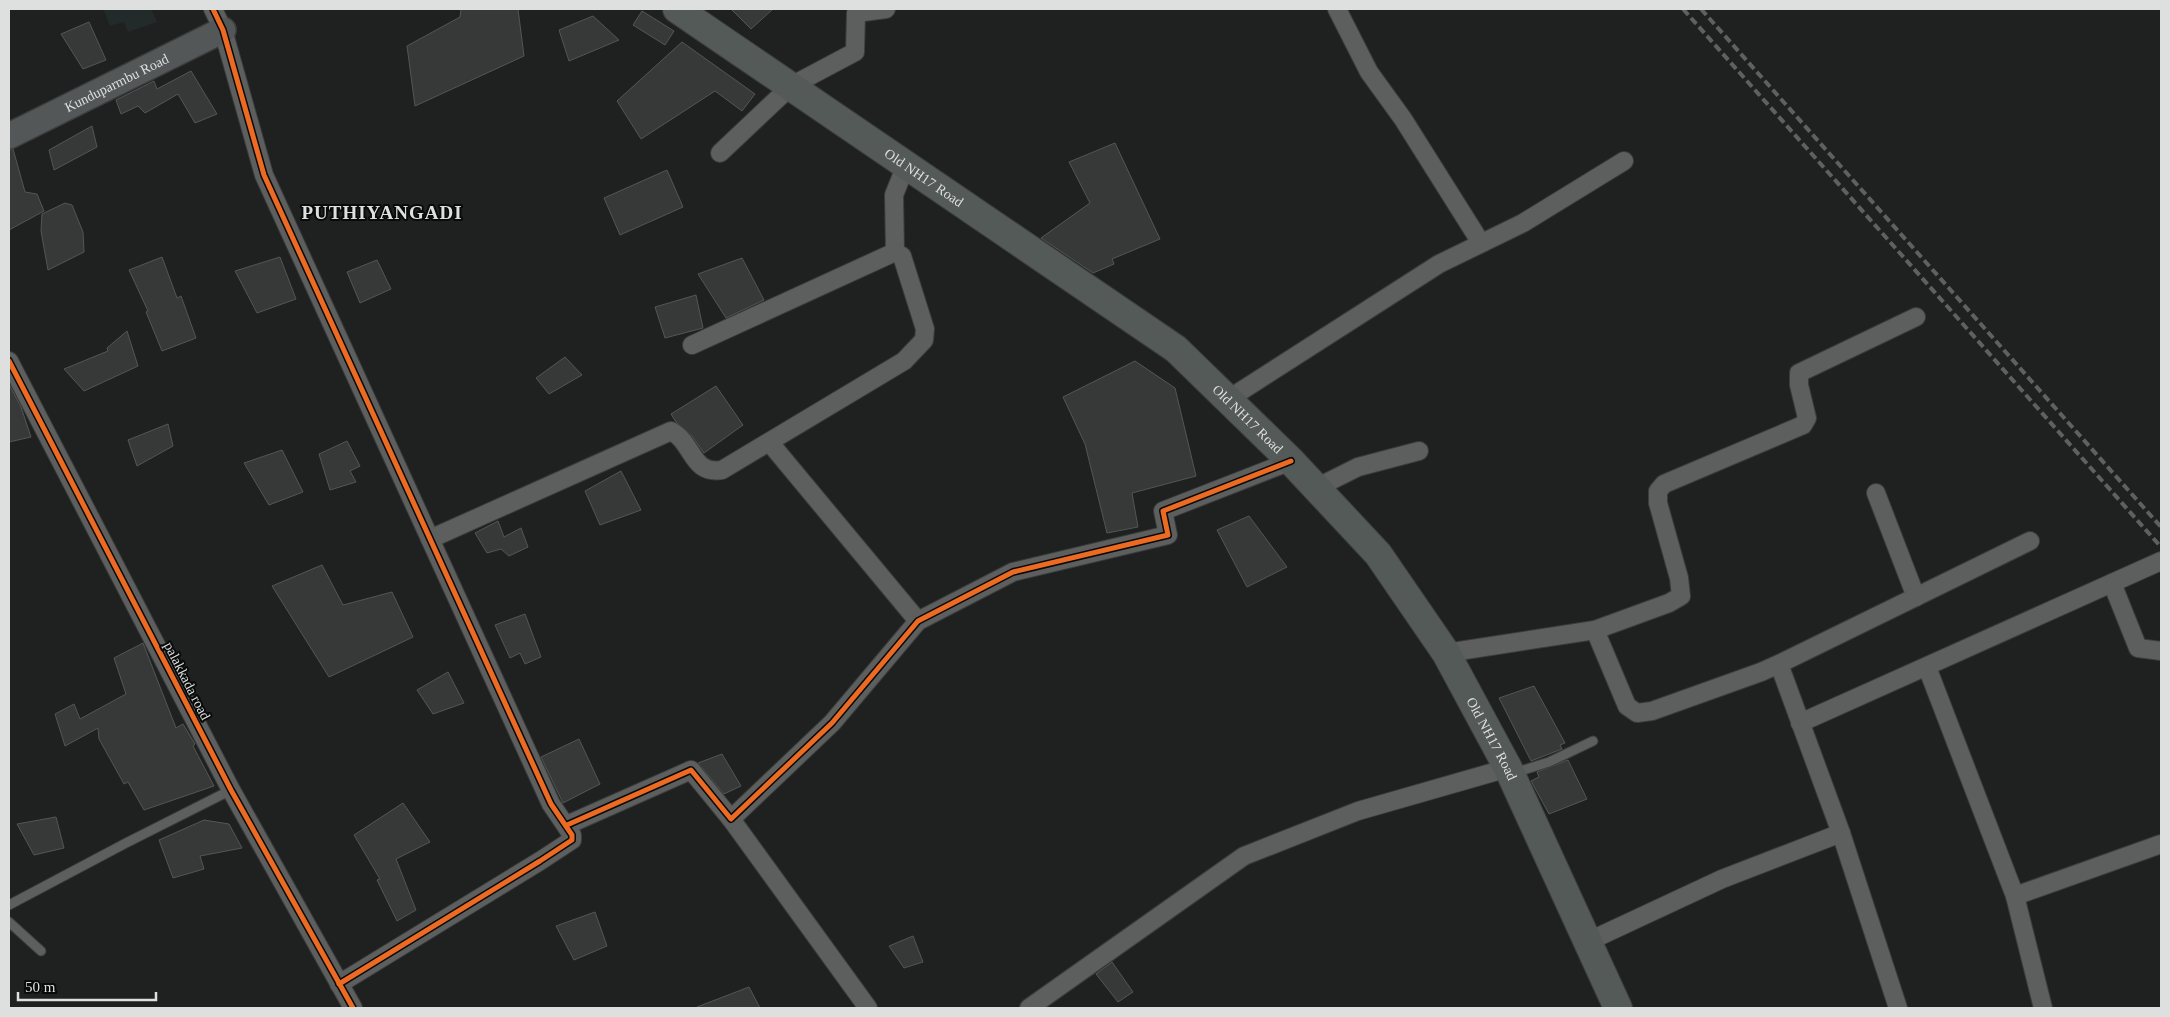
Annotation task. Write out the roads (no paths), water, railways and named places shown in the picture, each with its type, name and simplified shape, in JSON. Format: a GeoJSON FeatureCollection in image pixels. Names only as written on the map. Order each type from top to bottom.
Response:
{"type":"FeatureCollection","features":[{"type":"Feature","properties":{"kind":"main road","name":"Old NH17 Road"},"geometry":{"type":"LineString","coordinates":[[677,9],[1176,349],[1316,488],[1378,554],[1446,653],[1510,771],[1618,1008]]}},
{"type":"Feature","properties":{"kind":"main road","name":"Kunduparmbu Road"},"geometry":{"type":"LineString","coordinates":[[9,136],[218,19]]}},
{"type":"Feature","properties":{"kind":"street"},"geometry":{"type":"LineString","coordinates":[[720,153],[790,86],[855,52],[856,11],[886,9]]}},
{"type":"Feature","properties":{"kind":"street"},"geometry":{"type":"LineString","coordinates":[[1338,9],[1369,72],[1403,119],[1481,243]]}},
{"type":"Feature","properties":{"kind":"street"},"geometry":{"type":"LineString","coordinates":[[218,19],[264,175],[551,804],[572,835],[572,840],[340,984]]}},
{"type":"Feature","properties":{"kind":"street"},"geometry":{"type":"LineString","coordinates":[[1227,400],[1439,264],[1523,222],[1624,161]]}},
{"type":"Feature","properties":{"kind":"street"},"geometry":{"type":"LineString","coordinates":[[895,252],[894,194],[906,165]]}},
{"type":"Feature","properties":{"kind":"street"},"geometry":{"type":"LineString","coordinates":[[430,539],[671,431],[678,434],[701,467],[711,471],[722,470],[904,361],[924,340],[925,329],[902,256],[895,252]]}},
{"type":"Feature","properties":{"kind":"street"},"geometry":{"type":"LineString","coordinates":[[692,346],[895,252]]}},
{"type":"Feature","properties":{"kind":"street"},"geometry":{"type":"LineString","coordinates":[[1446,653],[1595,630],[1669,603],[1681,596],[1679,578],[1658,503],[1658,491],[1664,484],[1802,425],[1807,418],[1799,385],[1799,373],[1916,317]]}},
{"type":"Feature","properties":{"kind":"street","name":"palakkada road"},"geometry":{"type":"LineString","coordinates":[[9,362],[231,790],[353,1008]]}},
{"type":"Feature","properties":{"kind":"street"},"geometry":{"type":"LineString","coordinates":[[770,443],[918,621]]}},
{"type":"Feature","properties":{"kind":"street"},"geometry":{"type":"LineString","coordinates":[[1316,488],[1358,467],[1419,451]]}},
{"type":"Feature","properties":{"kind":"street"},"geometry":{"type":"LineString","coordinates":[[731,819],[832,722],[918,621],[1012,572],[1168,535],[1163,511],[1291,462]]}},
{"type":"Feature","properties":{"kind":"street"},"geometry":{"type":"LineString","coordinates":[[1876,493],[1916,597]]}},
{"type":"Feature","properties":{"kind":"street"},"geometry":{"type":"LineString","coordinates":[[1595,630],[1627,706],[1637,713],[1652,711],[1779,664],[2030,541]]}},
{"type":"Feature","properties":{"kind":"street"},"geometry":{"type":"LineString","coordinates":[[1800,723],[2161,561]]}},
{"type":"Feature","properties":{"kind":"street"},"geometry":{"type":"LineString","coordinates":[[2112,583],[2138,648],[2161,651]]}},
{"type":"Feature","properties":{"kind":"street"},"geometry":{"type":"LineString","coordinates":[[1779,664],[1841,833],[1898,1008]]}},
{"type":"Feature","properties":{"kind":"street"},"geometry":{"type":"LineString","coordinates":[[1926,667],[2016,896],[2043,1008]]}},
{"type":"Feature","properties":{"kind":"street"},"geometry":{"type":"LineString","coordinates":[[566,825],[691,770],[731,819],[868,1008]]}},
{"type":"Feature","properties":{"kind":"street"},"geometry":{"type":"LineString","coordinates":[[1029,1008],[1244,856],[1358,811],[1510,771]]}},
{"type":"Feature","properties":{"kind":"street"},"geometry":{"type":"LineString","coordinates":[[1587,942],[1722,879],[1841,833]]}},
{"type":"Feature","properties":{"kind":"street"},"geometry":{"type":"LineString","coordinates":[[2016,896],[2161,844]]}},
{"type":"Feature","properties":{"kind":"lane"},"geometry":{"type":"LineString","coordinates":[[1510,771],[1549,762],[1593,742]]}},
{"type":"Feature","properties":{"kind":"lane"},"geometry":{"type":"LineString","coordinates":[[9,905],[231,790]]}},
{"type":"Feature","properties":{"kind":"lane"},"geometry":{"type":"LineString","coordinates":[[9,922],[41,951]]}},
{"type":"Feature","properties":{"kind":"railway"},"geometry":{"type":"LineString","coordinates":[[1683,9],[2161,547]]}},
{"type":"Feature","properties":{"kind":"railway"},"geometry":{"type":"LineString","coordinates":[[1701,9],[2161,527]]}},
{"type":"Feature","properties":{"kind":"district","name":"PUTHIYANGADI"},"geometry":{"type":"Point","coordinates":[382,212]}}]}
